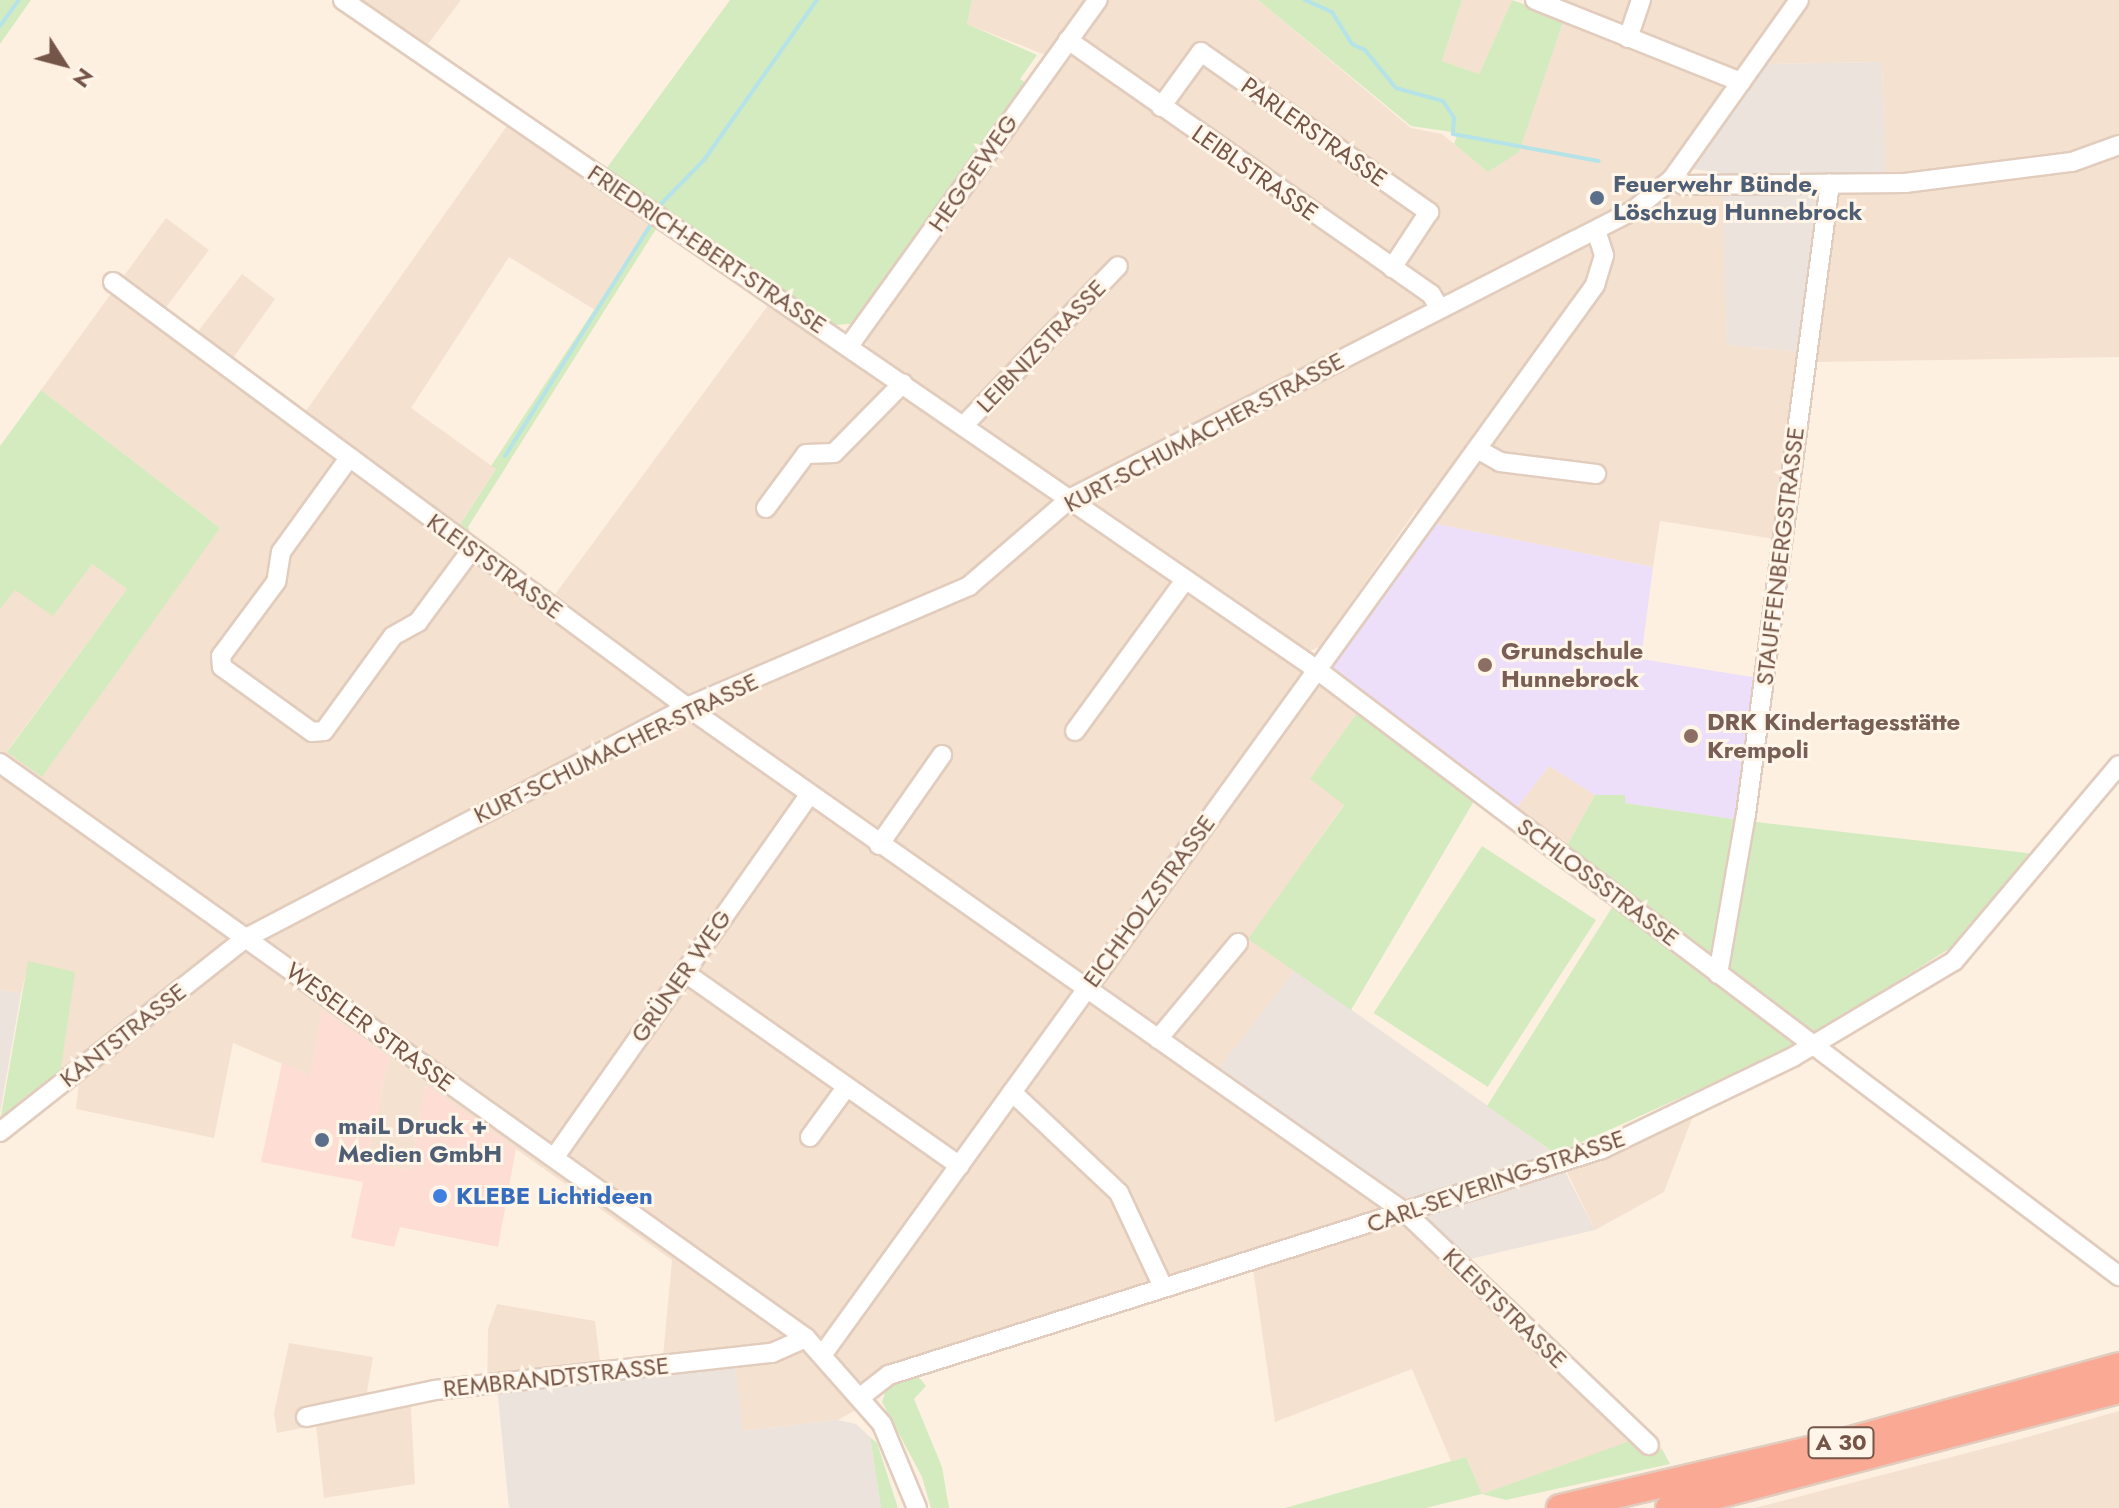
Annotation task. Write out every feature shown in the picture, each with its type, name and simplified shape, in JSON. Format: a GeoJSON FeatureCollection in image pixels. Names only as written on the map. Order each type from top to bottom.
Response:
{"type":"FeatureCollection","features":[{"type":"Feature","properties":{"kind":"highway","name":"A 30"},"geometry":{"type":"LineString","coordinates":[[1560,1508],[1840,1443],[2119,1366]]}},
{"type":"Feature","properties":{"kind":"highway","name":"A 30"},"geometry":{"type":"LineString","coordinates":[[1669,1508],[2119,1390]]}},
{"type":"Feature","properties":{"kind":"street","name":"FRIEDRICH-EBERT-STRASSE"},"geometry":{"type":"LineString","coordinates":[[343,0],[1071,498]]}},
{"type":"Feature","properties":{"kind":"street","name":"HEGGEWEG"},"geometry":{"type":"LineString","coordinates":[[849,346],[1098,0]]}},
{"type":"Feature","properties":{"kind":"street"},"geometry":{"type":"LineString","coordinates":[[1628,38],[1641,0]]}},
{"type":"Feature","properties":{"kind":"street","name":"KURT-SCHUMACHER-STRASSE"},"geometry":{"type":"LineString","coordinates":[[246,938],[687,707],[969,586],[1071,498],[1649,201],[1672,179],[1799,0]]}},
{"type":"Feature","properties":{"kind":"street"},"geometry":{"type":"LineString","coordinates":[[1535,1],[1741,82]]}},
{"type":"Feature","properties":{"kind":"street","name":"LEIBLSTRASSE"},"geometry":{"type":"LineString","coordinates":[[1068,40],[1431,294],[1440,309]]}},
{"type":"Feature","properties":{"kind":"street","name":"PARLERSTRASSE"},"geometry":{"type":"LineString","coordinates":[[1161,107],[1201,52],[1429,212],[1392,268]]}},
{"type":"Feature","properties":{"kind":"street"},"geometry":{"type":"LineString","coordinates":[[1672,179],[1684,185],[1905,183],[2072,162],[2119,145]]}},
{"type":"Feature","properties":{"kind":"street","name":"STAUFFENBERGSTRASSE"},"geometry":{"type":"LineString","coordinates":[[1718,974],[1746,814],[1830,184]]}},
{"type":"Feature","properties":{"kind":"street","name":"EICHHOLZSTRASSE"},"geometry":{"type":"LineString","coordinates":[[823,1354],[1595,285],[1604,255],[1596,230]]}},
{"type":"Feature","properties":{"kind":"street","name":"LEIBNIZSTRASSE"},"geometry":{"type":"LineString","coordinates":[[964,425],[1118,266]]}},
{"type":"Feature","properties":{"kind":"street","name":"KLEISTSTRASSE"},"geometry":{"type":"LineString","coordinates":[[113,282],[809,795],[1406,1213],[1649,1445]]}},
{"type":"Feature","properties":{"kind":"street"},"geometry":{"type":"LineString","coordinates":[[766,508],[806,454],[834,453],[903,383]]}},
{"type":"Feature","properties":{"kind":"street"},"geometry":{"type":"LineString","coordinates":[[1477,449],[1500,462],[1596,474]]}},
{"type":"Feature","properties":{"kind":"street"},"geometry":{"type":"LineString","coordinates":[[349,458],[281,552],[276,582],[221,656],[222,667],[312,732],[324,731],[393,636],[418,622],[472,549]]}},
{"type":"Feature","properties":{"kind":"street","name":"SCHLOSSSTRASSE"},"geometry":{"type":"LineString","coordinates":[[1071,498],[1316,669],[2119,1276]]}},
{"type":"Feature","properties":{"kind":"street"},"geometry":{"type":"LineString","coordinates":[[1075,731],[1185,580]]}},
{"type":"Feature","properties":{"kind":"street"},"geometry":{"type":"LineString","coordinates":[[879,845],[942,755]]}},
{"type":"Feature","properties":{"kind":"street","name":"WESELER STRASSE"},"geometry":{"type":"LineString","coordinates":[[0,763],[806,1338],[863,1395],[901,1462],[917,1508]]}},
{"type":"Feature","properties":{"kind":"street","name":"CARL-SEVERING-STRASSE"},"geometry":{"type":"LineString","coordinates":[[863,1395],[889,1375],[1602,1149],[1817,1045],[1969,947],[2119,765]]}},
{"type":"Feature","properties":{"kind":"street","name":"GRÜNER WEG"},"geometry":{"type":"LineString","coordinates":[[554,1158],[809,795]]}},
{"type":"Feature","properties":{"kind":"street","name":"KANTSTRASSE"},"geometry":{"type":"LineString","coordinates":[[0,1132],[246,938]]}},
{"type":"Feature","properties":{"kind":"street"},"geometry":{"type":"LineString","coordinates":[[1158,1039],[1238,943]]}},
{"type":"Feature","properties":{"kind":"street"},"geometry":{"type":"LineString","coordinates":[[684,972],[845,1089],[960,1166]]}},
{"type":"Feature","properties":{"kind":"street"},"geometry":{"type":"LineString","coordinates":[[810,1137],[845,1089]]}},
{"type":"Feature","properties":{"kind":"street"},"geometry":{"type":"LineString","coordinates":[[1012,1092],[1119,1193],[1163,1287]]}},
{"type":"Feature","properties":{"kind":"street","name":"REMBRANDTSTRASSE"},"geometry":{"type":"LineString","coordinates":[[306,1417],[435,1390],[772,1353],[806,1338]]}},
{"type":"Feature","properties":{"kind":"shaded area"},"geometry":{"type":"Polygon","coordinates":[[[358,0],[461,0],[425,48],[358,0]]]}},
{"type":"Feature","properties":{"kind":"shaded area"},"geometry":{"type":"Polygon","coordinates":[[[972,0],[1091,0],[1048,56],[967,24],[972,0]]]}},
{"type":"Feature","properties":{"kind":"shaded area"},"geometry":{"type":"Polygon","coordinates":[[[1107,0],[1258,0],[1411,128],[1442,134],[1488,172],[1518,152],[1564,19],[1719,80],[1723,90],[1658,183],[1675,195],[1723,194],[1727,345],[1801,352],[1775,539],[1660,521],[1653,567],[1432,523],[1416,510],[1320,647],[1309,651],[868,348],[864,336],[1107,0]]]}},
{"type":"Feature","properties":{"kind":"shaded area"},"geometry":{"type":"Polygon","coordinates":[[[1462,0],[1512,0],[1479,74],[1442,61],[1462,0]]]}},
{"type":"Feature","properties":{"kind":"shaded area"},"geometry":{"type":"Polygon","coordinates":[[[1559,0],[1787,0],[1738,70],[1559,0]]]}},
{"type":"Feature","properties":{"kind":"shaded area"},"geometry":{"type":"Polygon","coordinates":[[[1811,0],[2119,0],[2119,357],[1815,362],[1837,191],[1886,193],[1882,62],[1767,64],[1811,0]]]}},
{"type":"Feature","properties":{"kind":"shaded area"},"geometry":{"type":"Polygon","coordinates":[[[1882,62],[1886,175],[1819,177],[1815,193],[1822,204],[1801,352],[1727,345],[1721,173],[1693,169],[1767,64],[1882,62]]]}},
{"type":"Feature","properties":{"kind":"shaded area"},"geometry":{"type":"Polygon","coordinates":[[[509,123],[652,222],[595,310],[509,257],[411,408],[496,469],[450,539],[545,608],[772,300],[1360,709],[1311,779],[1344,804],[1249,939],[1295,970],[1217,1072],[1422,1197],[1466,1260],[1662,1449],[1647,1453],[1633,1441],[1482,1494],[1466,1457],[1451,1461],[1412,1369],[1275,1422],[1253,1269],[917,1375],[838,1420],[743,1431],[662,1367],[672,1260],[516,1149],[426,1086],[410,1170],[366,1163],[389,1057],[322,1011],[311,1076],[233,1043],[214,1138],[76,1109],[79,1082],[69,1090],[60,1075],[29,961],[21,993],[0,990],[0,609],[14,589],[92,564],[127,589],[7,751],[220,528],[41,390],[166,218],[209,250],[164,310],[196,334],[242,274],[275,299],[231,361],[303,415],[509,123]]]}},
{"type":"Feature","properties":{"kind":"shaded area","name":"Grundschule Hunnebrock"},"geometry":{"type":"Polygon","coordinates":[[[1432,523],[1653,567],[1641,659],[1758,678],[1739,820],[1625,803],[1625,795],[1595,795],[1549,766],[1515,810],[1327,670],[1432,523]]]}},
{"type":"Feature","properties":{"kind":"shaded area"},"geometry":{"type":"Polygon","coordinates":[[[1549,766],[1595,795],[1566,847],[1515,810],[1549,766]]]}},
{"type":"Feature","properties":{"kind":"shaded area"},"geometry":{"type":"Polygon","coordinates":[[[1295,970],[1556,1154],[1595,1230],[1466,1260],[1430,1224],[1422,1197],[1397,1197],[1216,1072],[1295,970]]]}},
{"type":"Feature","properties":{"kind":"shaded area"},"geometry":{"type":"Polygon","coordinates":[[[0,990],[21,993],[0,1113],[0,990]]]}},
{"type":"Feature","properties":{"kind":"shaded area"},"geometry":{"type":"Polygon","coordinates":[[[322,1010],[389,1057],[366,1163],[410,1170],[426,1085],[516,1149],[498,1247],[400,1227],[394,1247],[351,1238],[363,1182],[261,1162],[282,1063],[311,1075],[322,1010]]]}},
{"type":"Feature","properties":{"kind":"shaded area"},"geometry":{"type":"Polygon","coordinates":[[[1693,1116],[1664,1192],[1595,1230],[1567,1172],[1693,1116]]]}},
{"type":"Feature","properties":{"kind":"shaded area"},"geometry":{"type":"Polygon","coordinates":[[[497,1304],[595,1321],[602,1376],[487,1388],[488,1329],[497,1304]]]}},
{"type":"Feature","properties":{"kind":"shaded area"},"geometry":{"type":"Polygon","coordinates":[[[289,1343],[373,1357],[366,1398],[410,1391],[415,1484],[324,1498],[316,1425],[277,1433],[274,1413],[289,1343]]]}},
{"type":"Feature","properties":{"kind":"shaded area"},"geometry":{"type":"Polygon","coordinates":[[[735,1359],[743,1431],[838,1420],[856,1424],[870,1437],[881,1508],[509,1508],[497,1387],[735,1359]]]}},
{"type":"Feature","properties":{"kind":"shaded area"},"geometry":{"type":"Polygon","coordinates":[[[2119,1411],[2119,1508],[1755,1508],[2017,1440],[2119,1411]]]}},
{"type":"Feature","properties":{"kind":"green space"},"geometry":{"type":"Polygon","coordinates":[[[0,0],[31,0],[0,44],[0,0]]]}},
{"type":"Feature","properties":{"kind":"green space"},"geometry":{"type":"Polygon","coordinates":[[[730,0],[972,0],[967,24],[1037,55],[1020,79],[1031,86],[861,323],[835,325],[606,169],[730,0]]]}},
{"type":"Feature","properties":{"kind":"green space"},"geometry":{"type":"Polygon","coordinates":[[[1258,0],[1462,0],[1442,61],[1479,74],[1512,0],[1564,19],[1519,152],[1488,172],[1454,144],[1458,133],[1411,126],[1258,0]]]}},
{"type":"Feature","properties":{"kind":"green space"},"geometry":{"type":"Polygon","coordinates":[[[652,222],[770,303],[656,229],[468,527],[471,536],[555,594],[552,598],[457,529],[496,469],[491,466],[652,222]]]}},
{"type":"Feature","properties":{"kind":"green space"},"geometry":{"type":"Polygon","coordinates":[[[41,390],[220,528],[42,777],[7,752],[127,589],[92,564],[53,616],[15,590],[0,609],[0,446],[41,390]]]}},
{"type":"Feature","properties":{"kind":"green space"},"geometry":{"type":"Polygon","coordinates":[[[1360,709],[1474,801],[1351,1010],[1248,939],[1344,805],[1310,779],[1360,709]]]}},
{"type":"Feature","properties":{"kind":"green space"},"geometry":{"type":"Polygon","coordinates":[[[1595,795],[1625,795],[1625,803],[1739,820],[2036,854],[1952,947],[1793,1047],[1556,1154],[1487,1106],[1623,890],[1566,847],[1595,795]]]}},
{"type":"Feature","properties":{"kind":"green space"},"geometry":{"type":"Polygon","coordinates":[[[1482,846],[1596,920],[1488,1087],[1374,1013],[1482,846]]]}},
{"type":"Feature","properties":{"kind":"green space"},"geometry":{"type":"Polygon","coordinates":[[[28,961],[75,972],[60,1075],[0,1121],[28,961]]]}},
{"type":"Feature","properties":{"kind":"green space"},"geometry":{"type":"Polygon","coordinates":[[[917,1375],[926,1386],[914,1399],[942,1467],[949,1508],[931,1508],[922,1477],[882,1402],[887,1387],[917,1375]]]}},
{"type":"Feature","properties":{"kind":"green space"},"geometry":{"type":"Polygon","coordinates":[[[870,1437],[877,1443],[898,1508],[881,1508],[870,1437]]]}},
{"type":"Feature","properties":{"kind":"green space"},"geometry":{"type":"Polygon","coordinates":[[[1633,1440],[1647,1453],[1662,1449],[1670,1464],[1506,1500],[1482,1494],[1633,1440]]]}},
{"type":"Feature","properties":{"kind":"green space"},"geometry":{"type":"Polygon","coordinates":[[[1466,1457],[1482,1494],[1426,1508],[1285,1508],[1466,1457]]]}},
{"type":"Feature","properties":{"kind":"waterway"},"geometry":{"type":"LineString","coordinates":[[0,26],[19,0]]}},
{"type":"Feature","properties":{"kind":"waterway"},"geometry":{"type":"LineString","coordinates":[[661,204],[704,160],[817,0]]}},
{"type":"Feature","properties":{"kind":"waterway"},"geometry":{"type":"LineString","coordinates":[[1305,0],[1332,12],[1352,44],[1365,50],[1396,88],[1443,101],[1454,118],[1453,134],[1599,161]]}},
{"type":"Feature","properties":{"kind":"waterway"},"geometry":{"type":"LineString","coordinates":[[505,456],[651,224]]}},
{"type":"Feature","properties":{"kind":"place","name":"Feuerwehr Bünde, Löschzug Hunnebrock"},"geometry":{"type":"Point","coordinates":[1597,198]}},
{"type":"Feature","properties":{"kind":"place","name":"Grundschule Hunnebrock"},"geometry":{"type":"Point","coordinates":[1485,665]}},
{"type":"Feature","properties":{"kind":"place","name":"DRK Kindertagesstätte Krempoli"},"geometry":{"type":"Point","coordinates":[1691,736]}},
{"type":"Feature","properties":{"kind":"place","name":"maiL Druck + Medien GmbH"},"geometry":{"type":"Point","coordinates":[322,1140]}},
{"type":"Feature","properties":{"kind":"place","name":"KLEBE Lichtideen"},"geometry":{"type":"Point","coordinates":[440,1196]}}]}
